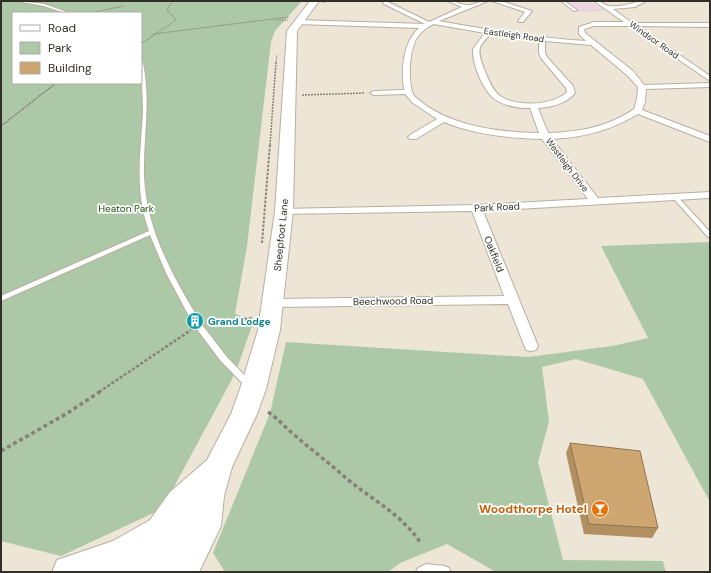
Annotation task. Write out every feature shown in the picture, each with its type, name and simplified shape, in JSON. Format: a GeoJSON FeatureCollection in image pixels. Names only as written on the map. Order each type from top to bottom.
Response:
{"type":"FeatureCollection","features":[{"type":"Feature","properties":{"kind":"main road","name":"Sheepfoot Lane"},"geometry":{"type":"LineString","coordinates":[[181,572],[205,526],[209,496],[218,467],[244,414],[254,389],[273,310],[284,211],[292,31],[296,20],[315,1]]}},
{"type":"Feature","properties":{"kind":"main road","name":"Sheepfoot Lane"},"geometry":{"type":"LineString","coordinates":[[133,572],[181,502],[218,467]]}},
{"type":"Feature","properties":{"kind":"main road"},"geometry":{"type":"LineString","coordinates":[[160,572],[189,521],[209,496]]}},
{"type":"Feature","properties":{"kind":"main road"},"geometry":{"type":"LineString","coordinates":[[69,572],[119,555],[144,541],[164,526]]}},
{"type":"Feature","properties":{"kind":"street"},"geometry":{"type":"LineString","coordinates":[[451,1],[467,8]]}},
{"type":"Feature","properties":{"kind":"street"},"geometry":{"type":"LineString","coordinates":[[485,1],[430,24],[416,34],[409,46],[407,67],[408,92],[410,96],[427,112],[443,119],[477,130],[512,135],[545,136],[586,132],[615,124],[637,111],[642,99],[642,88],[630,73],[582,34],[581,28],[594,24],[710,25]]}},
{"type":"Feature","properties":{"kind":"street"},"geometry":{"type":"LineString","coordinates":[[494,1],[529,11],[521,21]]}},
{"type":"Feature","properties":{"kind":"street","name":"Windsor Road"},"geometry":{"type":"LineString","coordinates":[[597,1],[710,79]]}},
{"type":"Feature","properties":{"kind":"street"},"geometry":{"type":"LineString","coordinates":[[608,8],[633,6],[643,1]]}},
{"type":"Feature","properties":{"kind":"street"},"geometry":{"type":"LineString","coordinates":[[386,3],[418,20],[430,24]]}},
{"type":"Feature","properties":{"kind":"street","name":"Eastleigh Road"},"geometry":{"type":"LineString","coordinates":[[296,20],[430,24],[542,40],[594,43]]}},
{"type":"Feature","properties":{"kind":"street"},"geometry":{"type":"LineString","coordinates":[[694,24],[710,33]]}},
{"type":"Feature","properties":{"kind":"street"},"geometry":{"type":"LineString","coordinates":[[489,32],[476,49],[478,61],[483,76],[492,94],[512,104],[533,105],[555,102],[569,96],[571,93],[570,88],[544,58],[542,53],[542,40]]}},
{"type":"Feature","properties":{"kind":"street"},"geometry":{"type":"LineString","coordinates":[[642,88],[710,85]]}},
{"type":"Feature","properties":{"kind":"street"},"geometry":{"type":"LineString","coordinates":[[374,93],[408,92]]}},
{"type":"Feature","properties":{"kind":"street","name":"Westleigh Drive"},"geometry":{"type":"LineString","coordinates":[[533,105],[545,136],[595,201]]}},
{"type":"Feature","properties":{"kind":"street"},"geometry":{"type":"LineString","coordinates":[[637,111],[710,139]]}},
{"type":"Feature","properties":{"kind":"street"},"geometry":{"type":"LineString","coordinates":[[414,137],[443,119]]}},
{"type":"Feature","properties":{"kind":"street","name":"Park Road"},"geometry":{"type":"LineString","coordinates":[[284,211],[476,208],[710,196]]}},
{"type":"Feature","properties":{"kind":"street","name":"Oakfield"},"geometry":{"type":"LineString","coordinates":[[476,208],[531,346]]}},
{"type":"Feature","properties":{"kind":"street","name":"Beechwood Road"},"geometry":{"type":"LineString","coordinates":[[273,310],[513,300]]}},
{"type":"Feature","properties":{"kind":"lane"},"geometry":{"type":"LineString","coordinates":[[17,1],[44,5],[65,12]]}},
{"type":"Feature","properties":{"kind":"lane"},"geometry":{"type":"LineString","coordinates":[[562,1],[575,10]]}},
{"type":"Feature","properties":{"kind":"lane"},"geometry":{"type":"LineString","coordinates":[[142,73],[146,112],[143,194],[151,232],[166,268],[197,323],[223,358],[254,389]]}},
{"type":"Feature","properties":{"kind":"lane"},"geometry":{"type":"LineString","coordinates":[[675,197],[710,236]]}},
{"type":"Feature","properties":{"kind":"lane"},"geometry":{"type":"LineString","coordinates":[[1,299],[151,232]]}},
{"type":"Feature","properties":{"kind":"lane"},"geometry":{"type":"LineString","coordinates":[[422,572],[426,570],[445,572]]}},
{"type":"Feature","properties":{"kind":"path"},"geometry":{"type":"LineString","coordinates":[[110,1],[155,1]]}},
{"type":"Feature","properties":{"kind":"path"},"geometry":{"type":"LineString","coordinates":[[142,43],[153,34],[170,26],[176,20],[167,10],[172,1]]}},
{"type":"Feature","properties":{"kind":"path"},"geometry":{"type":"LineString","coordinates":[[122,2],[124,9]]}},
{"type":"Feature","properties":{"kind":"path"},"geometry":{"type":"LineString","coordinates":[[94,12],[124,6]]}},
{"type":"Feature","properties":{"kind":"path"},"geometry":{"type":"LineString","coordinates":[[153,34],[263,20],[296,20]]}},
{"type":"Feature","properties":{"kind":"path"},"geometry":{"type":"LineString","coordinates":[[263,20],[296,20]]}},
{"type":"Feature","properties":{"kind":"path"},"geometry":{"type":"LineString","coordinates":[[1,126],[55,84]]}},
{"type":"Feature","properties":{"kind":"path"},"geometry":{"type":"LineString","coordinates":[[289,95],[374,93]]}},
{"type":"Feature","properties":{"kind":"path"},"geometry":{"type":"LineString","coordinates":[[1,451],[66,414],[119,380],[187,332],[197,323],[226,323],[273,310]]}},
{"type":"Feature","properties":{"kind":"path"},"geometry":{"type":"LineString","coordinates":[[268,412],[278,417],[290,430],[365,494],[404,522],[415,533],[420,542]]}},
{"type":"Feature","properties":{"kind":"shaded area"},"geometry":{"type":"Polygon","coordinates":[[[563,1],[589,1],[605,11],[577,12],[575,10],[577,10],[563,1]]]}},
{"type":"Feature","properties":{"kind":"green space","name":"Heaton Park"},"geometry":{"type":"Polygon","coordinates":[[[1,1],[302,1],[275,31],[271,42],[247,246],[235,314],[254,320],[239,363],[231,381],[162,509],[61,556],[1,541],[1,1]]]}},
{"type":"Feature","properties":{"kind":"green space"},"geometry":{"type":"Polygon","coordinates":[[[710,242],[710,502],[643,379],[576,359],[542,367],[549,422],[538,462],[563,560],[663,561],[666,572],[496,572],[447,544],[400,563],[388,572],[225,572],[213,553],[270,413],[286,342],[528,357],[612,346],[648,338],[601,246],[710,242]]]}},
{"type":"Feature","properties":{"kind":"building"},"geometry":{"type":"Polygon","coordinates":[[[570,443],[640,451],[658,528],[589,524],[570,443]]]}},
{"type":"Feature","properties":{"kind":"tram line"},"geometry":{"type":"LineString","coordinates":[[323,2],[327,1]]}},
{"type":"Feature","properties":{"kind":"place","name":"Grand Lodge"},"geometry":{"type":"Point","coordinates":[195,321]}},
{"type":"Feature","properties":{"kind":"place","name":"Woodthorpe Hotel"},"geometry":{"type":"Point","coordinates":[600,509]}}]}
